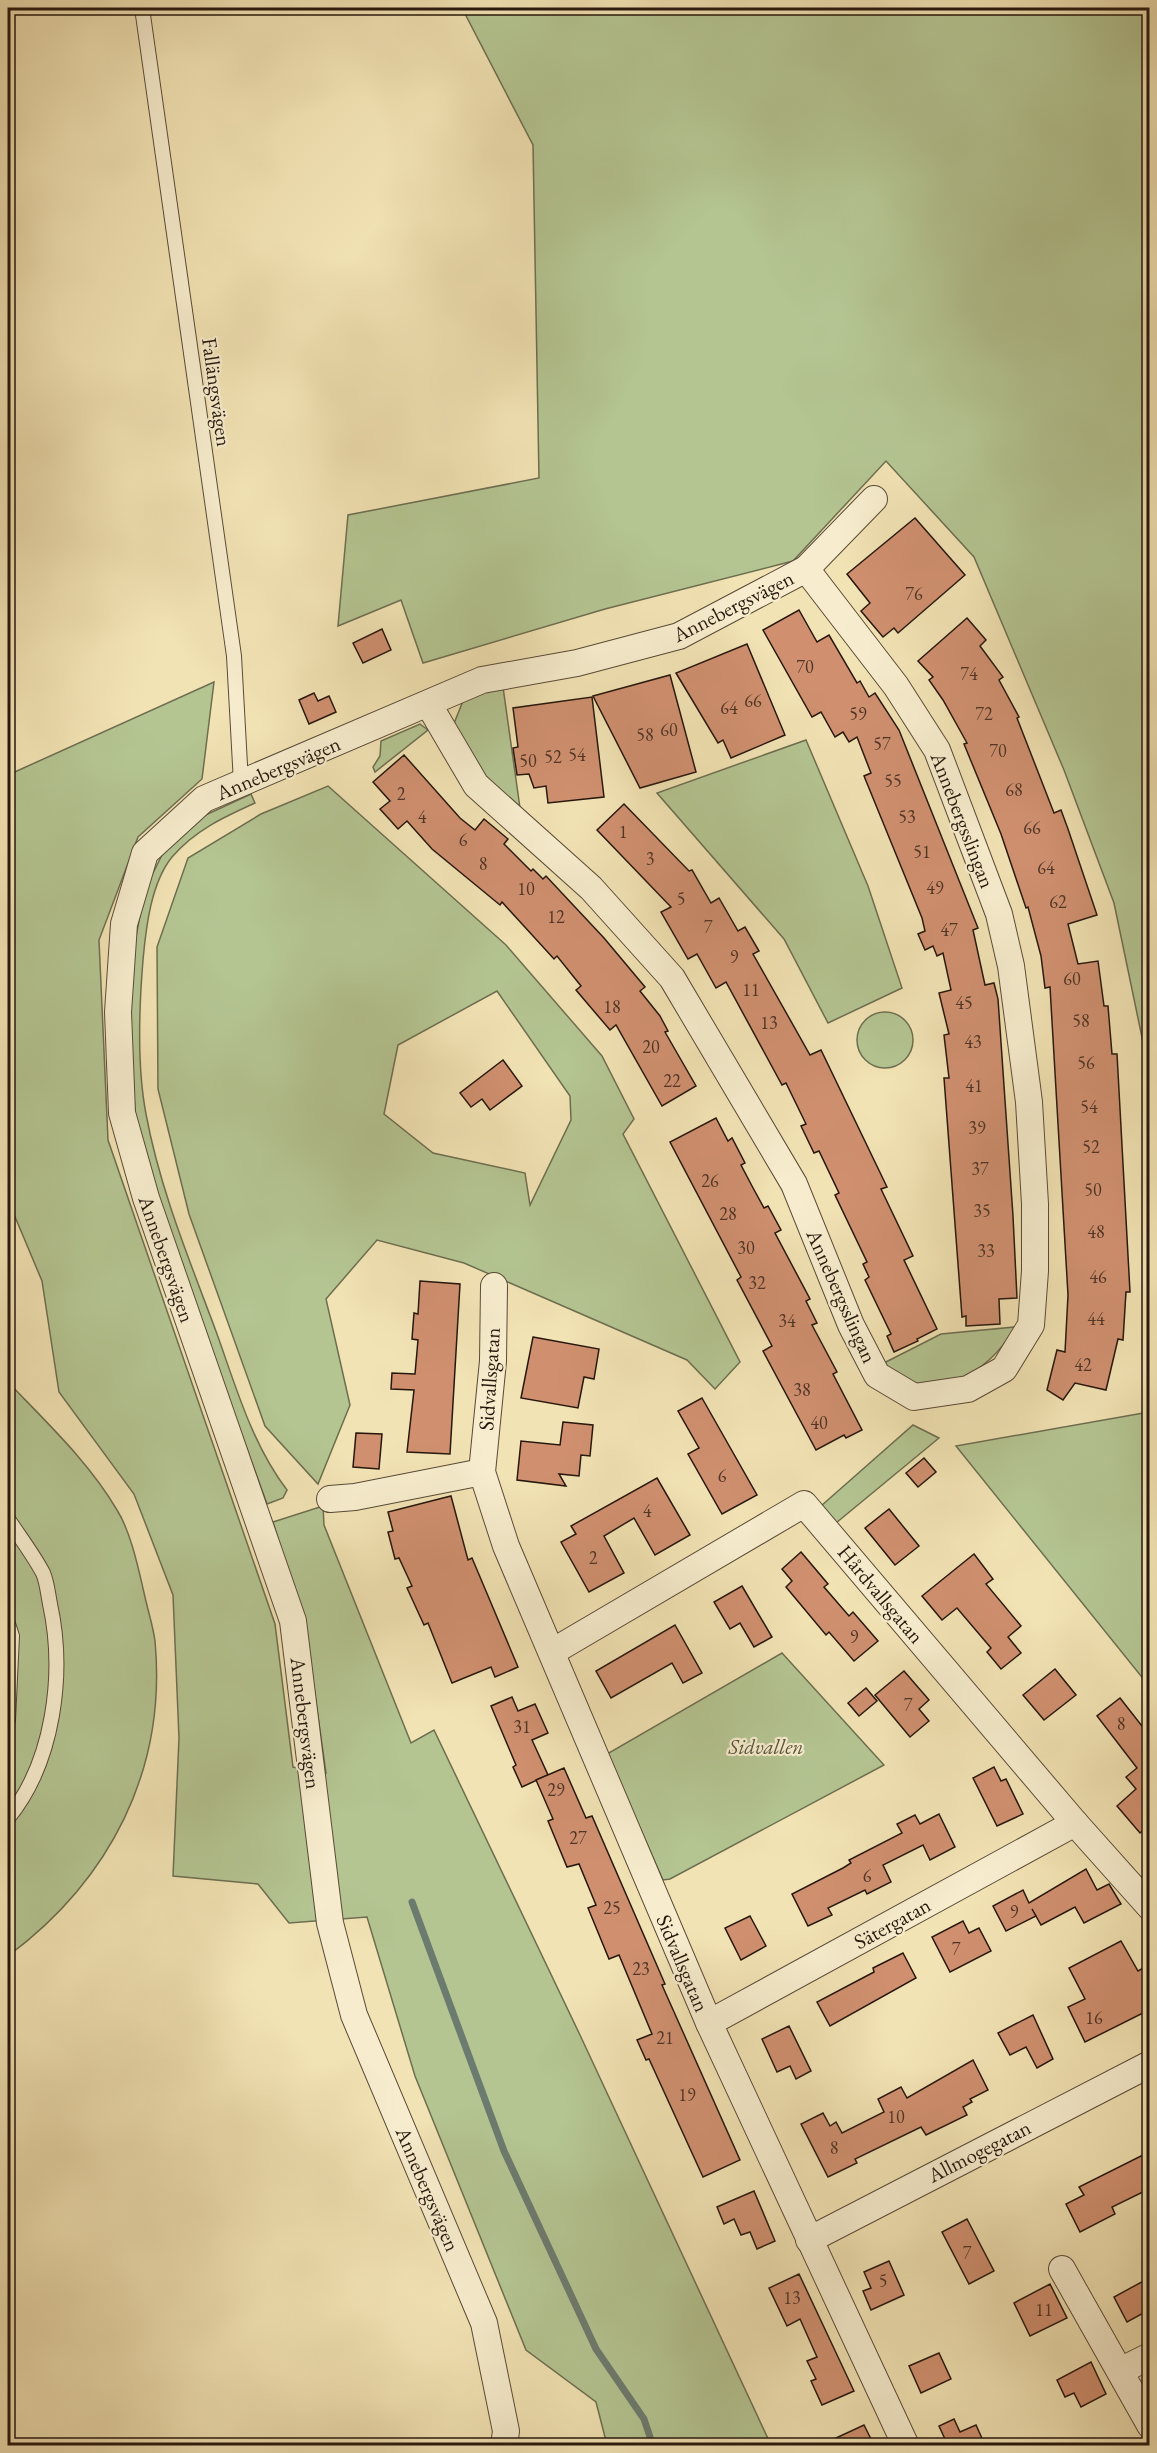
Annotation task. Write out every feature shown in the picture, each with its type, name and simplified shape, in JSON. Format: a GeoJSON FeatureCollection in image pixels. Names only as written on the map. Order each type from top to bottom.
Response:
{"type":"FeatureCollection","features":[{"type":"Feature","properties":{"kind":"street","name":"Annebergsvägen"},"geometry":{"type":"LineString","coordinates":[[504,2445],[506,2431],[484,2323],[354,2015],[330,1923],[293,1621],[146,1198],[122,1113],[117,1012],[124,924],[145,853],[204,799],[429,705],[482,680],[577,663],[679,636],[806,569],[874,499]]}},
{"type":"Feature","properties":{"kind":"street","name":"Annebergsslingan"},"geometry":{"type":"LineString","coordinates":[[429,705],[476,785],[591,888],[672,978],[794,1184],[851,1325],[877,1375],[914,1397],[968,1389],[1004,1369],[1031,1325],[1035,1271],[1035,1204],[1029,1102],[1011,966],[999,914],[938,750],[896,686],[806,569]]}},
{"type":"Feature","properties":{"kind":"street","name":"Sidvallsgatan"},"geometry":{"type":"LineString","coordinates":[[494,1286],[493,1361],[482,1472],[506,1546],[709,2023],[906,2445]]}},
{"type":"Feature","properties":{"kind":"street"},"geometry":{"type":"LineString","coordinates":[[330,1499],[355,1497],[482,1472]]}},
{"type":"Feature","properties":{"kind":"street","name":"Hårdvallsgatan"},"geometry":{"type":"LineString","coordinates":[[552,1652],[804,1504],[1149,1907]]}},
{"type":"Feature","properties":{"kind":"street","name":"Sätergatan"},"geometry":{"type":"LineString","coordinates":[[709,2023],[1075,1823]]}},
{"type":"Feature","properties":{"kind":"street","name":"Allmogegatan"},"geometry":{"type":"LineString","coordinates":[[809,2240],[1149,2064]]}},
{"type":"Feature","properties":{"kind":"street"},"geometry":{"type":"LineString","coordinates":[[1062,2269],[1149,2425]]}},
{"type":"Feature","properties":{"kind":"street"},"geometry":{"type":"LineString","coordinates":[[1120,2371],[1149,2356]]}},
{"type":"Feature","properties":{"kind":"lane","name":"Fallängsvägen"},"geometry":{"type":"LineString","coordinates":[[142,8],[234,656],[242,783]]}},
{"type":"Feature","properties":{"kind":"lane"},"geometry":{"type":"LineString","coordinates":[[8,1519],[44,1574],[54,1624],[56,1670],[51,1719],[37,1768],[16,1808],[8,1818]]}},
{"type":"Feature","properties":{"kind":"lane"},"geometry":{"type":"LineString","coordinates":[[8,1624],[12,1636],[8,1720]]}},
{"type":"Feature","properties":{"kind":"green space"},"geometry":{"type":"Polygon","coordinates":[[[462,8],[1149,8],[1149,1071],[1114,903],[1064,770],[974,557],[886,461],[793,561],[605,609],[423,663],[401,600],[338,626],[348,515],[539,478],[533,145],[462,8]]]}},
{"type":"Feature","properties":{"kind":"green space"},"geometry":{"type":"Polygon","coordinates":[[[214,682],[202,779],[138,837],[99,940],[108,1140],[275,1624],[293,1767],[326,1773],[306,1631],[273,1522],[323,1506],[324,1525],[411,1743],[434,1730],[580,2035],[771,2445],[607,2445],[596,2402],[526,2350],[415,2076],[367,1917],[289,1923],[258,1884],[173,1876],[179,1738],[173,1595],[134,1494],[59,1392],[42,1281],[8,1200],[8,775],[214,682]]]}},
{"type":"Feature","properties":{"kind":"green space"},"geometry":{"type":"Polygon","coordinates":[[[503,687],[520,808],[479,777],[453,726],[465,696],[503,687]]]}},
{"type":"Feature","properties":{"kind":"green space"},"geometry":{"type":"Polygon","coordinates":[[[420,724],[428,730],[375,772],[373,767],[380,756],[381,741],[420,724]]]}},
{"type":"Feature","properties":{"kind":"green space"},"geometry":{"type":"Polygon","coordinates":[[[806,740],[868,886],[902,988],[828,1023],[784,939],[657,793],[806,740]]]}},
{"type":"Feature","properties":{"kind":"green space"},"geometry":{"type":"Polygon","coordinates":[[[328,786],[506,945],[602,1056],[634,1119],[623,1134],[740,1362],[715,1389],[687,1360],[464,1263],[377,1240],[326,1299],[350,1405],[318,1484],[265,1426],[189,1214],[158,1089],[157,947],[188,858],[261,814],[328,786]],[[497,991],[398,1045],[384,1114],[433,1153],[525,1173],[530,1205],[571,1120],[570,1096],[497,991]]]}},
{"type":"Feature","properties":{"kind":"green space"},"geometry":{"type":"Polygon","coordinates":[[[251,794],[255,803],[221,819],[190,839],[172,857],[159,879],[154,892],[144,947],[140,1057],[143,1096],[152,1142],[177,1225],[246,1415],[264,1454],[287,1490],[283,1498],[267,1504],[153,1189],[135,1113],[129,1013],[135,942],[145,889],[164,851],[199,818],[251,794]]]}},
{"type":"Feature","properties":{"kind":"green space"},"geometry":{"type":"Polygon","coordinates":[[[880,1012],[890,1012],[905,1020],[911,1029],[913,1040],[911,1051],[905,1060],[890,1068],[880,1068],[869,1063],[862,1056],[857,1045],[857,1035],[862,1024],[869,1017],[880,1012]]]}},
{"type":"Feature","properties":{"kind":"green space"},"geometry":{"type":"Polygon","coordinates":[[[1015,1327],[989,1360],[973,1372],[956,1380],[938,1384],[919,1383],[899,1377],[880,1365],[941,1334],[1015,1327]]]}},
{"type":"Feature","properties":{"kind":"green space"},"geometry":{"type":"Polygon","coordinates":[[[8,1382],[94,1475],[122,1519],[134,1552],[153,1630],[156,1688],[151,1734],[141,1777],[124,1818],[102,1857],[76,1893],[44,1926],[8,1956],[8,1382]]]}},
{"type":"Feature","properties":{"kind":"green space"},"geometry":{"type":"Polygon","coordinates":[[[1150,1412],[1149,1686],[956,1446],[1150,1412]]]}},
{"type":"Feature","properties":{"kind":"green space"},"geometry":{"type":"Polygon","coordinates":[[[913,1425],[939,1438],[836,1523],[821,1506],[913,1425]]]}},
{"type":"Feature","properties":{"kind":"green space","name":"Sidvallen"},"geometry":{"type":"Polygon","coordinates":[[[782,1653],[884,1765],[670,1879],[663,1880],[607,1754],[782,1653]]]}},
{"type":"Feature","properties":{"kind":"building"},"geometry":{"type":"Polygon","coordinates":[[[915,518],[965,575],[898,633],[894,628],[883,637],[861,611],[870,603],[847,574],[915,518]]]}},
{"type":"Feature","properties":{"kind":"building"},"geometry":{"type":"Polygon","coordinates":[[[799,610],[817,642],[829,635],[857,683],[860,681],[869,697],[875,693],[899,730],[978,928],[973,930],[985,985],[994,983],[998,999],[1017,1298],[999,1299],[1000,1324],[966,1326],[966,1316],[962,1317],[944,1078],[949,1078],[944,1035],[949,1034],[939,993],[951,990],[943,953],[937,956],[933,946],[925,950],[918,934],[925,931],[922,918],[864,776],[871,773],[857,737],[849,742],[843,732],[835,737],[821,712],[812,717],[763,630],[799,610]]]}},
{"type":"Feature","properties":{"kind":"building"},"geometry":{"type":"Polygon","coordinates":[[[967,618],[986,640],[980,646],[1003,677],[999,680],[1019,717],[1017,718],[1054,813],[1061,810],[1068,829],[1097,915],[1068,924],[1078,964],[1098,961],[1104,1006],[1108,1006],[1112,1054],[1117,1054],[1130,1292],[1126,1292],[1123,1340],[1118,1339],[1106,1390],[1075,1383],[1063,1400],[1047,1390],[1057,1350],[1065,1352],[1068,1295],[1050,987],[1045,988],[1041,956],[1028,907],[1026,908],[1001,834],[964,744],[967,743],[929,680],[933,677],[918,661],[967,618]]]}},
{"type":"Feature","properties":{"kind":"building"},"geometry":{"type":"Polygon","coordinates":[[[382,629],[391,650],[363,663],[353,643],[382,629]]]}},
{"type":"Feature","properties":{"kind":"building"},"geometry":{"type":"Polygon","coordinates":[[[747,644],[785,735],[731,758],[723,740],[718,743],[676,673],[747,644]]]}},
{"type":"Feature","properties":{"kind":"building"},"geometry":{"type":"Polygon","coordinates":[[[670,675],[696,772],[640,788],[593,696],[670,675]]]}},
{"type":"Feature","properties":{"kind":"building"},"geometry":{"type":"Polygon","coordinates":[[[314,693],[318,701],[329,696],[336,712],[309,724],[299,700],[314,693]]]}},
{"type":"Feature","properties":{"kind":"building"},"geometry":{"type":"Polygon","coordinates":[[[592,697],[604,797],[548,803],[546,786],[534,788],[529,774],[517,775],[513,748],[518,747],[513,708],[592,697]]]}},
{"type":"Feature","properties":{"kind":"building"},"geometry":{"type":"Polygon","coordinates":[[[404,755],[460,818],[475,830],[484,819],[508,839],[504,844],[531,871],[533,869],[543,879],[546,876],[604,938],[645,987],[640,991],[660,1016],[668,1031],[665,1032],[696,1086],[662,1106],[616,1025],[610,1030],[576,990],[581,986],[557,956],[554,959],[502,902],[500,905],[432,849],[407,821],[398,829],[380,809],[390,801],[373,782],[404,755]]]}},
{"type":"Feature","properties":{"kind":"building"},"geometry":{"type":"Polygon","coordinates":[[[624,804],[689,871],[692,870],[711,903],[719,898],[738,931],[745,927],[759,951],[753,954],[810,1055],[821,1050],[887,1187],[881,1189],[913,1256],[904,1260],[937,1329],[917,1339],[918,1341],[894,1352],[887,1336],[891,1334],[865,1280],[869,1277],[863,1264],[867,1262],[835,1195],[839,1193],[819,1151],[814,1153],[801,1126],[806,1124],[786,1083],[782,1085],[726,982],[716,988],[697,954],[688,959],[661,912],[671,907],[597,830],[624,804]]]}},
{"type":"Feature","properties":{"kind":"building"},"geometry":{"type":"Polygon","coordinates":[[[503,1060],[522,1086],[490,1110],[482,1099],[471,1107],[460,1093],[503,1060]]]}},
{"type":"Feature","properties":{"kind":"building"},"geometry":{"type":"Polygon","coordinates":[[[716,1118],[728,1141],[732,1138],[745,1163],[741,1165],[752,1186],[764,1208],[768,1206],[781,1230],[775,1233],[810,1299],[806,1301],[817,1323],[812,1325],[837,1372],[833,1374],[862,1430],[846,1438],[844,1435],[816,1450],[763,1351],[772,1346],[737,1280],[741,1277],[670,1142],[716,1118]]]}},
{"type":"Feature","properties":{"kind":"building"},"geometry":{"type":"Polygon","coordinates":[[[420,1281],[460,1284],[450,1454],[407,1452],[414,1390],[391,1389],[392,1373],[415,1374],[418,1340],[412,1339],[414,1313],[418,1314],[420,1281]]]}},
{"type":"Feature","properties":{"kind":"building"},"geometry":{"type":"Polygon","coordinates":[[[533,1337],[599,1349],[594,1379],[584,1377],[578,1408],[521,1398],[533,1337]]]}},
{"type":"Feature","properties":{"kind":"building"},"geometry":{"type":"Polygon","coordinates":[[[702,1398],[757,1495],[722,1514],[688,1454],[699,1448],[678,1411],[702,1398]]]}},
{"type":"Feature","properties":{"kind":"building"},"geometry":{"type":"Polygon","coordinates":[[[563,1422],[593,1425],[590,1456],[581,1455],[579,1476],[559,1474],[566,1486],[517,1480],[521,1441],[560,1445],[563,1422]]]}},
{"type":"Feature","properties":{"kind":"building"},"geometry":{"type":"Polygon","coordinates":[[[356,1433],[382,1434],[379,1469],[353,1467],[356,1433]]]}},
{"type":"Feature","properties":{"kind":"building"},"geometry":{"type":"Polygon","coordinates":[[[924,1458],[936,1472],[918,1487],[906,1473],[924,1458]]]}},
{"type":"Feature","properties":{"kind":"building"},"geometry":{"type":"Polygon","coordinates":[[[657,1478],[690,1535],[655,1555],[634,1518],[604,1536],[624,1573],[589,1592],[561,1542],[576,1534],[571,1526],[657,1478]]]}},
{"type":"Feature","properties":{"kind":"building"},"geometry":{"type":"Polygon","coordinates":[[[451,1496],[468,1560],[472,1558],[518,1667],[495,1677],[491,1667],[452,1683],[428,1623],[424,1625],[407,1588],[412,1586],[399,1558],[395,1559],[388,1532],[393,1531],[388,1512],[451,1496]]]}},
{"type":"Feature","properties":{"kind":"building"},"geometry":{"type":"Polygon","coordinates":[[[889,1509],[919,1546],[895,1565],[865,1528],[889,1509]]]}},
{"type":"Feature","properties":{"kind":"building"},"geometry":{"type":"Polygon","coordinates":[[[801,1552],[828,1584],[824,1587],[849,1616],[853,1612],[878,1641],[854,1661],[829,1632],[826,1635],[786,1587],[792,1581],[782,1569],[801,1552]]]}},
{"type":"Feature","properties":{"kind":"building"},"geometry":{"type":"Polygon","coordinates":[[[974,1554],[993,1579],[986,1584],[1021,1626],[1008,1637],[1021,1653],[1001,1669],[987,1652],[991,1648],[957,1608],[942,1620],[922,1596],[974,1554]]]}},
{"type":"Feature","properties":{"kind":"building"},"geometry":{"type":"Polygon","coordinates":[[[742,1586],[772,1637],[754,1647],[740,1623],[730,1629],[714,1602],[742,1586]]]}},
{"type":"Feature","properties":{"kind":"building"},"geometry":{"type":"Polygon","coordinates":[[[675,1625],[702,1673],[683,1683],[672,1663],[611,1698],[596,1671],[675,1625]]]}},
{"type":"Feature","properties":{"kind":"building"},"geometry":{"type":"Polygon","coordinates":[[[1055,1669],[1076,1695],[1044,1720],[1023,1695],[1055,1669]]]}},
{"type":"Feature","properties":{"kind":"building"},"geometry":{"type":"Polygon","coordinates":[[[904,1671],[929,1700],[919,1709],[929,1721],[910,1737],[875,1695],[904,1671]]]}},
{"type":"Feature","properties":{"kind":"building"},"geometry":{"type":"Polygon","coordinates":[[[866,1688],[877,1701],[859,1716],[848,1703],[866,1688]]]}},
{"type":"Feature","properties":{"kind":"building"},"geometry":{"type":"Polygon","coordinates":[[[512,1697],[518,1711],[535,1704],[548,1733],[532,1740],[548,1775],[522,1787],[513,1767],[516,1765],[491,1706],[512,1697]]]}},
{"type":"Feature","properties":{"kind":"building"},"geometry":{"type":"Polygon","coordinates":[[[1120,1698],[1149,1735],[1149,1825],[1140,1833],[1117,1806],[1136,1789],[1126,1777],[1137,1768],[1097,1716],[1120,1698]]]}},
{"type":"Feature","properties":{"kind":"building"},"geometry":{"type":"Polygon","coordinates":[[[994,1767],[1001,1781],[1006,1779],[1023,1814],[997,1826],[973,1778],[994,1767]]]}},
{"type":"Feature","properties":{"kind":"building"},"geometry":{"type":"Polygon","coordinates":[[[564,1768],[586,1818],[592,1816],[665,1984],[662,1985],[740,2160],[703,2177],[649,2059],[646,2060],[637,2040],[652,2034],[619,1955],[609,1959],[588,1908],[596,1905],[579,1864],[567,1867],[548,1821],[553,1819],[536,1780],[564,1768]]]}},
{"type":"Feature","properties":{"kind":"building"},"geometry":{"type":"Polygon","coordinates":[[[939,1814],[955,1847],[930,1860],[923,1845],[883,1865],[891,1882],[867,1894],[865,1890],[828,1908],[832,1915],[808,1926],[792,1894],[843,1868],[851,1863],[849,1860],[902,1833],[897,1824],[915,1815],[920,1824],[939,1814]]]}},
{"type":"Feature","properties":{"kind":"building"},"geometry":{"type":"Polygon","coordinates":[[[1086,1869],[1097,1890],[1109,1884],[1121,1904],[1084,1923],[1075,1907],[1041,1925],[1036,1916],[1006,1931],[993,1906],[1023,1890],[1029,1903],[1086,1869]]]}},
{"type":"Feature","properties":{"kind":"building"},"geometry":{"type":"Polygon","coordinates":[[[750,1916],[766,1946],[741,1960],[725,1928],[750,1916]]]}},
{"type":"Feature","properties":{"kind":"building"},"geometry":{"type":"Polygon","coordinates":[[[963,1921],[969,1933],[979,1928],[991,1951],[950,1972],[932,1937],[963,1921]]]}},
{"type":"Feature","properties":{"kind":"building"},"geometry":{"type":"Polygon","coordinates":[[[1121,1941],[1138,1971],[1149,1965],[1149,2010],[1085,2042],[1068,2007],[1085,1999],[1069,1968],[1121,1941]]]}},
{"type":"Feature","properties":{"kind":"building"},"geometry":{"type":"Polygon","coordinates":[[[903,1953],[916,1978],[830,2026],[817,2002],[874,1972],[873,1968],[903,1953]]]}},
{"type":"Feature","properties":{"kind":"building"},"geometry":{"type":"Polygon","coordinates":[[[1033,2015],[1053,2059],[1037,2068],[1026,2047],[1010,2055],[998,2033],[1033,2015]]]}},
{"type":"Feature","properties":{"kind":"building"},"geometry":{"type":"Polygon","coordinates":[[[789,2026],[811,2071],[796,2079],[790,2066],[777,2072],[762,2039],[789,2026]]]}},
{"type":"Feature","properties":{"kind":"building"},"geometry":{"type":"Polygon","coordinates":[[[973,2060],[988,2090],[970,2099],[972,2102],[963,2107],[967,2115],[926,2135],[921,2127],[855,2159],[857,2163],[828,2177],[801,2124],[823,2113],[830,2126],[836,2122],[842,2133],[884,2112],[878,2099],[901,2087],[907,2098],[973,2060]]]}},
{"type":"Feature","properties":{"kind":"building"},"geometry":{"type":"Polygon","coordinates":[[[1149,2152],[1149,2189],[1112,2207],[1115,2214],[1080,2232],[1066,2204],[1084,2195],[1079,2187],[1149,2152]]]}},
{"type":"Feature","properties":{"kind":"building"},"geometry":{"type":"Polygon","coordinates":[[[754,2191],[775,2241],[757,2249],[750,2232],[741,2235],[734,2219],[724,2224],[717,2207],[754,2191]]]}},
{"type":"Feature","properties":{"kind":"building"},"geometry":{"type":"Polygon","coordinates":[[[967,2219],[994,2271],[969,2284],[942,2232],[967,2219]]]}},
{"type":"Feature","properties":{"kind":"building"},"geometry":{"type":"Polygon","coordinates":[[[889,2261],[904,2295],[871,2310],[863,2291],[871,2288],[864,2272],[889,2261]]]}},
{"type":"Feature","properties":{"kind":"building"},"geometry":{"type":"Polygon","coordinates":[[[799,2274],[854,2391],[822,2405],[811,2381],[816,2379],[807,2361],[817,2357],[800,2319],[787,2326],[769,2288],[799,2274]]]}},
{"type":"Feature","properties":{"kind":"building"},"geometry":{"type":"Polygon","coordinates":[[[1149,2278],[1149,2310],[1127,2322],[1114,2297],[1149,2278]]]}},
{"type":"Feature","properties":{"kind":"building"},"geometry":{"type":"Polygon","coordinates":[[[1050,2284],[1067,2318],[1030,2336],[1014,2303],[1050,2284]]]}},
{"type":"Feature","properties":{"kind":"building"},"geometry":{"type":"Polygon","coordinates":[[[939,2353],[951,2379],[921,2393],[909,2366],[939,2353]]]}},
{"type":"Feature","properties":{"kind":"building"},"geometry":{"type":"Polygon","coordinates":[[[1091,2362],[1106,2394],[1081,2407],[1074,2393],[1065,2397],[1057,2380],[1091,2362]]]}},
{"type":"Feature","properties":{"kind":"building"},"geometry":{"type":"Polygon","coordinates":[[[954,2419],[960,2432],[976,2425],[985,2445],[929,2445],[945,2439],[939,2426],[954,2419]]]}},
{"type":"Feature","properties":{"kind":"building"},"geometry":{"type":"Polygon","coordinates":[[[864,2425],[874,2445],[821,2445],[864,2425]]]}},
{"type":"Feature","properties":{"kind":"waterway"},"geometry":{"type":"LineString","coordinates":[[412,1902],[504,2151],[596,2349],[644,2419],[653,2446]]}}]}
